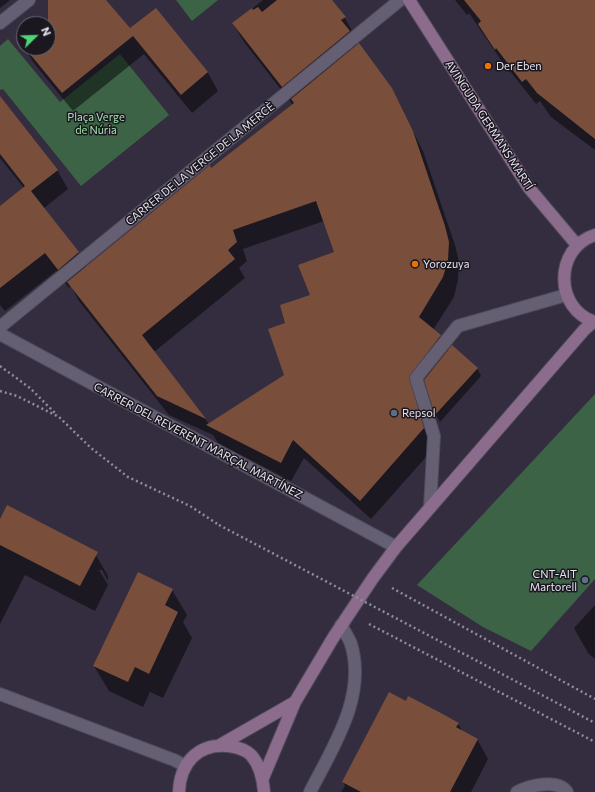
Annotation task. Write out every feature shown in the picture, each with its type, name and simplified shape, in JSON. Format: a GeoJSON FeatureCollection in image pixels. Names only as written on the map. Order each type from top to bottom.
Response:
{"type":"FeatureCollection","features":[{"type":"Feature","properties":{"kind":"main road","name":"AVINGUDA GERMANS MARTÍ"},"geometry":{"type":"LineString","coordinates":[[409,0],[529,188],[577,246]]}},
{"type":"Feature","properties":{"kind":"main road"},"geometry":{"type":"LineString","coordinates":[[263,778],[295,702],[341,625],[373,578],[396,547],[430,507],[578,336],[594,322],[582,316],[566,295],[564,269],[569,256],[577,246],[595,235]]}},
{"type":"Feature","properties":{"kind":"main road"},"geometry":{"type":"LineString","coordinates":[[180,792],[180,780],[192,757],[202,750],[220,745],[295,702]]}},
{"type":"Feature","properties":{"kind":"main road"},"geometry":{"type":"LineString","coordinates":[[220,745],[237,747],[250,754],[263,778],[264,792]]}},
{"type":"Feature","properties":{"kind":"street"},"geometry":{"type":"LineString","coordinates":[[0,22],[29,0]]}},
{"type":"Feature","properties":{"kind":"street","name":"CARRER DE LA VERGE DE LA MERCÈ"},"geometry":{"type":"LineString","coordinates":[[0,327],[400,0]]}},
{"type":"Feature","properties":{"kind":"street"},"geometry":{"type":"LineString","coordinates":[[430,507],[434,436],[416,378],[458,326],[566,295]]}},
{"type":"Feature","properties":{"kind":"street","name":"CARRER DEL REVERENT MARÇAL MARTÍNEZ"},"geometry":{"type":"LineString","coordinates":[[0,334],[396,547]]}},
{"type":"Feature","properties":{"kind":"street"},"geometry":{"type":"LineString","coordinates":[[310,792],[335,744],[352,702],[355,664],[351,643],[341,625]]}},
{"type":"Feature","properties":{"kind":"street"},"geometry":{"type":"LineString","coordinates":[[0,694],[174,760],[186,766]]}},
{"type":"Feature","properties":{"kind":"street"},"geometry":{"type":"LineString","coordinates":[[517,792],[531,786],[549,784],[565,789],[567,792]]}},
{"type":"Feature","properties":{"kind":"path"},"geometry":{"type":"LineString","coordinates":[[0,366],[30,388],[91,448],[128,477],[190,506],[219,525],[595,723]]}},
{"type":"Feature","properties":{"kind":"path"},"geometry":{"type":"LineString","coordinates":[[0,391],[17,396],[59,417]]}},
{"type":"Feature","properties":{"kind":"path"},"geometry":{"type":"LineString","coordinates":[[373,578],[595,699]]}},
{"type":"Feature","properties":{"kind":"path"},"geometry":{"type":"LineString","coordinates":[[349,614],[595,742]]}},
{"type":"Feature","properties":{"kind":"green space"},"geometry":{"type":"Polygon","coordinates":[[[176,0],[218,0],[192,21],[176,0]]]}},
{"type":"Feature","properties":{"kind":"green space","name":"Plaça Verge de Núria"},"geometry":{"type":"Polygon","coordinates":[[[8,39],[16,49],[16,56],[22,56],[60,102],[120,54],[169,115],[81,186],[3,89],[0,90],[0,46],[8,39]]]}},
{"type":"Feature","properties":{"kind":"green space"},"geometry":{"type":"Polygon","coordinates":[[[595,394],[595,579],[531,651],[483,627],[417,585],[595,394]]]}},
{"type":"Feature","properties":{"kind":"building"},"geometry":{"type":"Polygon","coordinates":[[[48,0],[106,0],[130,28],[156,8],[208,72],[181,95],[133,36],[62,93],[32,56],[56,56],[56,16],[48,16],[48,0]]]}},
{"type":"Feature","properties":{"kind":"building"},"geometry":{"type":"Polygon","coordinates":[[[277,0],[332,0],[346,17],[341,20],[350,31],[282,87],[232,23],[252,8],[253,10],[258,7],[262,12],[277,0]]]}},
{"type":"Feature","properties":{"kind":"building"},"geometry":{"type":"Polygon","coordinates":[[[464,0],[595,0],[595,139],[537,93],[526,79],[522,82],[496,48],[495,50],[478,24],[481,21],[464,0]]]}},
{"type":"Feature","properties":{"kind":"building"},"geometry":{"type":"Polygon","coordinates":[[[359,43],[392,88],[413,131],[449,242],[448,260],[443,277],[419,317],[441,335],[409,377],[424,428],[360,501],[293,440],[281,463],[206,425],[284,375],[268,329],[285,323],[280,305],[310,295],[298,265],[334,252],[316,201],[233,230],[237,242],[228,250],[235,259],[142,335],[206,419],[157,396],[67,282],[210,165],[211,168],[294,103],[291,99],[359,43]]]}},
{"type":"Feature","properties":{"kind":"building"},"geometry":{"type":"Polygon","coordinates":[[[0,96],[58,170],[31,191],[79,252],[58,270],[45,253],[0,288],[0,206],[25,186],[0,154],[0,96]]]}},
{"type":"Feature","properties":{"kind":"building"},"geometry":{"type":"Polygon","coordinates":[[[452,345],[478,368],[435,415],[424,380],[452,345]]]}},
{"type":"Feature","properties":{"kind":"building"},"geometry":{"type":"Polygon","coordinates":[[[7,505],[98,552],[80,586],[0,545],[0,519],[7,505]]]}},
{"type":"Feature","properties":{"kind":"building"},"geometry":{"type":"Polygon","coordinates":[[[138,572],[173,589],[165,605],[178,612],[149,674],[135,667],[128,682],[93,666],[138,572]]]}},
{"type":"Feature","properties":{"kind":"building"},"geometry":{"type":"Polygon","coordinates":[[[389,692],[406,701],[408,696],[439,712],[459,723],[456,727],[478,739],[450,792],[361,792],[342,782],[389,692]]]}},
{"type":"Feature","properties":{"kind":"place","name":"Der Eben"},"geometry":{"type":"Point","coordinates":[488,66]}},
{"type":"Feature","properties":{"kind":"place","name":"Yorozuya"},"geometry":{"type":"Point","coordinates":[415,264]}},
{"type":"Feature","properties":{"kind":"place","name":"Repsol"},"geometry":{"type":"Point","coordinates":[394,413]}},
{"type":"Feature","properties":{"kind":"place","name":"CNT-AIT Martorell"},"geometry":{"type":"Point","coordinates":[585,580]}}]}
